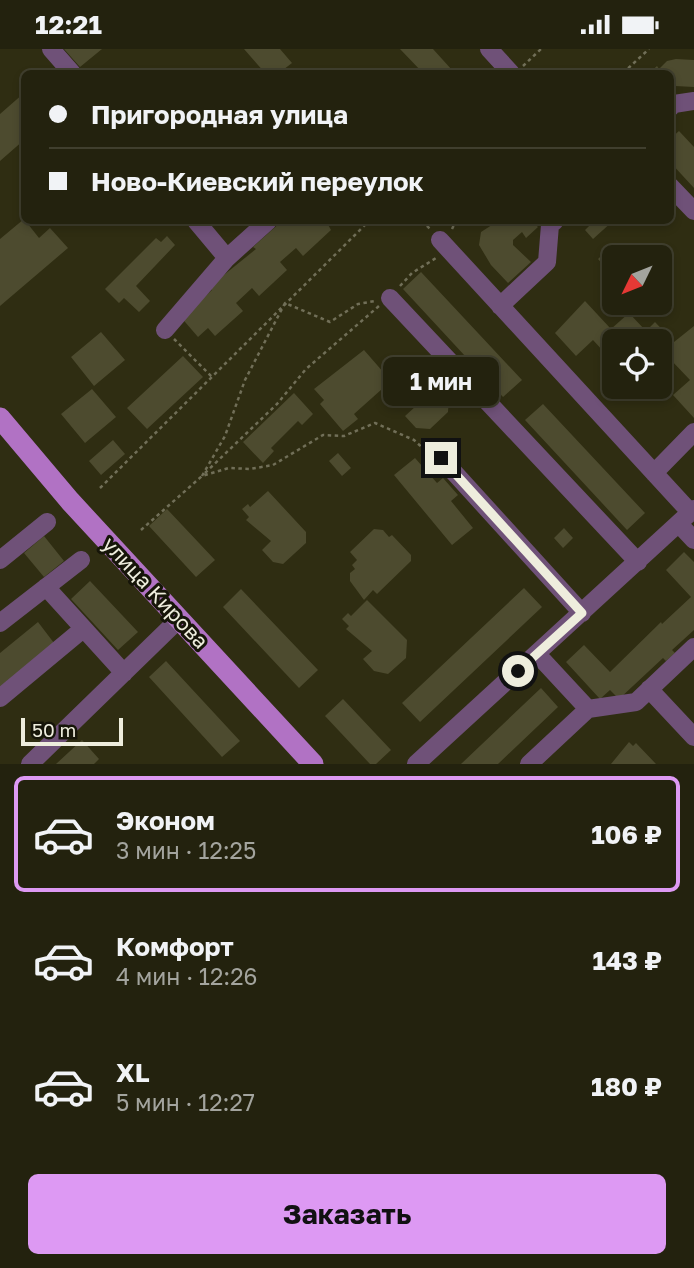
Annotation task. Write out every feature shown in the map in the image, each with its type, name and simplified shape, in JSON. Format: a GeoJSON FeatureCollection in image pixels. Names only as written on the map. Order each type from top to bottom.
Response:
{"type":"FeatureCollection","features":[{"type":"Feature","properties":{"kind":"main road","name":"улица Кирова"},"geometry":{"type":"LineString","coordinates":[[0,418],[70,501],[313,764]]}},
{"type":"Feature","properties":{"kind":"street"},"geometry":{"type":"LineString","coordinates":[[51,49],[69,70]]}},
{"type":"Feature","properties":{"kind":"street"},"geometry":{"type":"LineString","coordinates":[[489,49],[510,70]]}},
{"type":"Feature","properties":{"kind":"street"},"geometry":{"type":"LineString","coordinates":[[674,104],[694,101]]}},
{"type":"Feature","properties":{"kind":"street"},"geometry":{"type":"LineString","coordinates":[[674,190],[694,211]]}},
{"type":"Feature","properties":{"kind":"street"},"geometry":{"type":"LineString","coordinates":[[199,224],[227,258]]}},
{"type":"Feature","properties":{"kind":"street"},"geometry":{"type":"LineString","coordinates":[[165,330],[227,258],[265,224]]}},
{"type":"Feature","properties":{"kind":"street"},"geometry":{"type":"LineString","coordinates":[[500,306],[547,262],[551,224]]}},
{"type":"Feature","properties":{"kind":"street"},"geometry":{"type":"LineString","coordinates":[[445,245],[654,473],[688,515],[694,540]]}},
{"type":"Feature","properties":{"kind":"street"},"geometry":{"type":"LineString","coordinates":[[390,298],[638,562]]}},
{"type":"Feature","properties":{"kind":"street"},"geometry":{"type":"LineString","coordinates":[[654,473],[694,432]]}},
{"type":"Feature","properties":{"kind":"street"},"geometry":{"type":"LineString","coordinates":[[441,458],[582,613]]}},
{"type":"Feature","properties":{"kind":"street"},"geometry":{"type":"LineString","coordinates":[[427,761],[537,654],[688,515]]}},
{"type":"Feature","properties":{"kind":"street"},"geometry":{"type":"LineString","coordinates":[[0,561],[47,521]]}},
{"type":"Feature","properties":{"kind":"street"},"geometry":{"type":"LineString","coordinates":[[0,623],[80,560]]}},
{"type":"Feature","properties":{"kind":"street"},"geometry":{"type":"LineString","coordinates":[[46,587],[124,673]]}},
{"type":"Feature","properties":{"kind":"street"},"geometry":{"type":"LineString","coordinates":[[30,764],[179,619]]}},
{"type":"Feature","properties":{"kind":"street"},"geometry":{"type":"LineString","coordinates":[[0,698],[83,629]]}},
{"type":"Feature","properties":{"kind":"street"},"geometry":{"type":"LineString","coordinates":[[529,764],[588,709],[636,702],[694,647]]}},
{"type":"Feature","properties":{"kind":"street"},"geometry":{"type":"LineString","coordinates":[[537,654],[588,709]]}},
{"type":"Feature","properties":{"kind":"street"},"geometry":{"type":"LineString","coordinates":[[649,689],[694,737]]}},
{"type":"Feature","properties":{"kind":"path"},"geometry":{"type":"LineString","coordinates":[[516,70],[541,49]]}},
{"type":"Feature","properties":{"kind":"path"},"geometry":{"type":"LineString","coordinates":[[626,70],[649,49]]}},
{"type":"Feature","properties":{"kind":"path"},"geometry":{"type":"LineString","coordinates":[[100,488],[366,224]]}},
{"type":"Feature","properties":{"kind":"path"},"geometry":{"type":"LineString","coordinates":[[141,530],[202,476],[276,404],[306,369],[390,298],[412,273],[445,245]]}},
{"type":"Feature","properties":{"kind":"path"},"geometry":{"type":"LineString","coordinates":[[285,303],[330,322],[358,304],[390,298]]}},
{"type":"Feature","properties":{"kind":"path"},"geometry":{"type":"LineString","coordinates":[[202,476],[225,436],[245,380],[285,303]]}},
{"type":"Feature","properties":{"kind":"path"},"geometry":{"type":"LineString","coordinates":[[165,330],[212,377]]}},
{"type":"Feature","properties":{"kind":"path"},"geometry":{"type":"LineString","coordinates":[[202,476],[229,468],[250,469],[273,464],[323,435],[344,436],[375,423],[414,440],[426,451],[441,458]]}},
{"type":"Feature","properties":{"kind":"building"},"geometry":{"type":"Polygon","coordinates":[[[64,49],[102,49],[80,67],[64,49]]]}},
{"type":"Feature","properties":{"kind":"building"},"geometry":{"type":"Polygon","coordinates":[[[244,49],[280,49],[292,63],[283,70],[262,70],[244,49]]]}},
{"type":"Feature","properties":{"kind":"building"},"geometry":{"type":"Polygon","coordinates":[[[400,49],[433,49],[452,70],[420,70],[400,49]]]}},
{"type":"Feature","properties":{"kind":"building"},"geometry":{"type":"Polygon","coordinates":[[[694,60],[694,87],[674,87],[674,70],[652,70],[657,66],[659,69],[667,61],[694,60]]]}},
{"type":"Feature","properties":{"kind":"building"},"geometry":{"type":"Polygon","coordinates":[[[21,96],[21,143],[0,161],[0,114],[21,96]]]}},
{"type":"Feature","properties":{"kind":"building"},"geometry":{"type":"Polygon","coordinates":[[[679,131],[694,147],[694,188],[674,166],[674,135],[679,131]]]}},
{"type":"Feature","properties":{"kind":"building"},"geometry":{"type":"Polygon","coordinates":[[[21,222],[21,224],[28,224],[39,238],[50,228],[68,248],[0,306],[0,239],[21,222]]]}},
{"type":"Feature","properties":{"kind":"building"},"geometry":{"type":"Polygon","coordinates":[[[279,224],[328,224],[331,230],[303,256],[296,248],[280,262],[287,270],[259,296],[252,288],[236,303],[243,311],[215,336],[208,328],[198,337],[179,315],[198,303],[212,290],[209,287],[256,249],[253,247],[279,224]]]}},
{"type":"Feature","properties":{"kind":"building"},"geometry":{"type":"Polygon","coordinates":[[[493,224],[535,224],[538,227],[526,238],[522,232],[513,240],[513,245],[531,262],[508,283],[491,265],[479,245],[481,232],[493,224]]]}},
{"type":"Feature","properties":{"kind":"building"},"geometry":{"type":"Polygon","coordinates":[[[591,224],[610,224],[593,239],[585,230],[591,224]]]}},
{"type":"Feature","properties":{"kind":"building"},"geometry":{"type":"Polygon","coordinates":[[[167,236],[175,245],[136,286],[150,301],[139,312],[124,298],[119,303],[105,289],[156,238],[161,242],[167,236]]]}},
{"type":"Feature","properties":{"kind":"building"},"geometry":{"type":"Polygon","coordinates":[[[421,272],[522,380],[503,397],[403,289],[421,272]]]}},
{"type":"Feature","properties":{"kind":"building"},"geometry":{"type":"Polygon","coordinates":[[[585,301],[611,329],[602,329],[602,350],[593,340],[576,356],[555,333],[585,301]]]}},
{"type":"Feature","properties":{"kind":"building"},"geometry":{"type":"Polygon","coordinates":[[[627,315],[631,315],[644,329],[611,329],[627,315]]]}},
{"type":"Feature","properties":{"kind":"building"},"geometry":{"type":"Polygon","coordinates":[[[655,322],[662,329],[648,329],[655,322]]]}},
{"type":"Feature","properties":{"kind":"building"},"geometry":{"type":"Polygon","coordinates":[[[694,326],[694,418],[673,395],[690,380],[672,361],[672,340],[674,342],[694,326]]]}},
{"type":"Feature","properties":{"kind":"building"},"geometry":{"type":"Polygon","coordinates":[[[101,332],[125,360],[94,386],[71,357],[101,332]]]}},
{"type":"Feature","properties":{"kind":"building"},"geometry":{"type":"Polygon","coordinates":[[[364,350],[391,381],[354,414],[358,419],[343,431],[320,404],[324,400],[314,389],[364,350]]]}},
{"type":"Feature","properties":{"kind":"building"},"geometry":{"type":"Polygon","coordinates":[[[183,356],[203,377],[147,429],[127,408],[183,356]]]}},
{"type":"Feature","properties":{"kind":"building"},"geometry":{"type":"Polygon","coordinates":[[[409,357],[415,364],[417,362],[449,397],[448,412],[430,429],[416,428],[405,416],[416,406],[410,400],[405,404],[389,386],[397,379],[391,373],[409,357]]]}},
{"type":"Feature","properties":{"kind":"building"},"geometry":{"type":"Polygon","coordinates":[[[92,389],[116,417],[85,443],[61,414],[92,389]]]}},
{"type":"Feature","properties":{"kind":"building"},"geometry":{"type":"Polygon","coordinates":[[[294,393],[313,414],[302,425],[298,421],[271,448],[274,451],[263,463],[243,442],[294,393]]]}},
{"type":"Feature","properties":{"kind":"building"},"geometry":{"type":"Polygon","coordinates":[[[543,404],[645,513],[627,530],[525,420],[543,404]]]}},
{"type":"Feature","properties":{"kind":"building"},"geometry":{"type":"Polygon","coordinates":[[[113,440],[125,454],[101,475],[89,461],[113,440]]]}},
{"type":"Feature","properties":{"kind":"building"},"geometry":{"type":"Polygon","coordinates":[[[338,453],[351,468],[342,476],[329,461],[338,453]]]}},
{"type":"Feature","properties":{"kind":"building"},"geometry":{"type":"Polygon","coordinates":[[[415,458],[437,483],[443,478],[458,495],[451,501],[473,528],[452,545],[394,475],[415,458]]]}},
{"type":"Feature","properties":{"kind":"building"},"geometry":{"type":"Polygon","coordinates":[[[268,491],[306,532],[306,543],[283,564],[273,562],[262,550],[271,541],[246,520],[249,517],[242,509],[248,504],[250,507],[268,491]]]}},
{"type":"Feature","properties":{"kind":"building"},"geometry":{"type":"Polygon","coordinates":[[[167,509],[215,560],[196,577],[149,526],[167,509]]]}},
{"type":"Feature","properties":{"kind":"building"},"geometry":{"type":"Polygon","coordinates":[[[564,528],[573,538],[563,548],[554,538],[564,528]]]}},
{"type":"Feature","properties":{"kind":"building"},"geometry":{"type":"Polygon","coordinates":[[[374,529],[383,530],[389,537],[392,535],[411,555],[411,561],[377,594],[373,590],[364,600],[350,581],[350,573],[355,569],[352,565],[357,560],[350,552],[374,529]]]}},
{"type":"Feature","properties":{"kind":"building"},"geometry":{"type":"Polygon","coordinates":[[[44,536],[64,561],[44,577],[24,553],[44,536]]]}},
{"type":"Feature","properties":{"kind":"building"},"geometry":{"type":"Polygon","coordinates":[[[684,552],[694,562],[694,630],[672,650],[675,653],[666,661],[663,658],[619,699],[610,690],[600,699],[566,662],[584,645],[610,672],[691,597],[666,570],[684,552]]]}},
{"type":"Feature","properties":{"kind":"building"},"geometry":{"type":"Polygon","coordinates":[[[90,581],[138,632],[118,650],[71,599],[90,581]]]}},
{"type":"Feature","properties":{"kind":"building"},"geometry":{"type":"Polygon","coordinates":[[[524,588],[542,607],[420,722],[402,703],[524,588]]]}},
{"type":"Feature","properties":{"kind":"building"},"geometry":{"type":"Polygon","coordinates":[[[241,589],[318,670],[299,688],[223,607],[241,589]]]}},
{"type":"Feature","properties":{"kind":"building"},"geometry":{"type":"Polygon","coordinates":[[[367,600],[407,640],[406,658],[388,674],[374,671],[363,659],[372,651],[346,629],[349,626],[342,619],[348,613],[351,616],[367,600]]]}},
{"type":"Feature","properties":{"kind":"building"},"geometry":{"type":"Polygon","coordinates":[[[38,622],[54,643],[0,687],[0,653],[38,622]]]}},
{"type":"Feature","properties":{"kind":"building"},"geometry":{"type":"Polygon","coordinates":[[[166,661],[240,741],[222,757],[149,677],[166,661]]]}},
{"type":"Feature","properties":{"kind":"building"},"geometry":{"type":"Polygon","coordinates":[[[541,688],[558,707],[498,764],[461,764],[541,688]]]}},
{"type":"Feature","properties":{"kind":"building"},"geometry":{"type":"Polygon","coordinates":[[[343,699],[391,750],[376,764],[370,764],[325,716],[343,699]]]}},
{"type":"Feature","properties":{"kind":"building"},"geometry":{"type":"Polygon","coordinates":[[[82,740],[99,759],[94,764],[56,764],[82,740]]]}},
{"type":"Feature","properties":{"kind":"building"},"geometry":{"type":"Polygon","coordinates":[[[629,742],[633,746],[636,743],[656,764],[611,764],[629,742]]]}},
{"type":"Feature","properties":{"kind":"route"},"geometry":{"type":"LineString","coordinates":[[441,458],[582,613],[518,671]]}}]}
